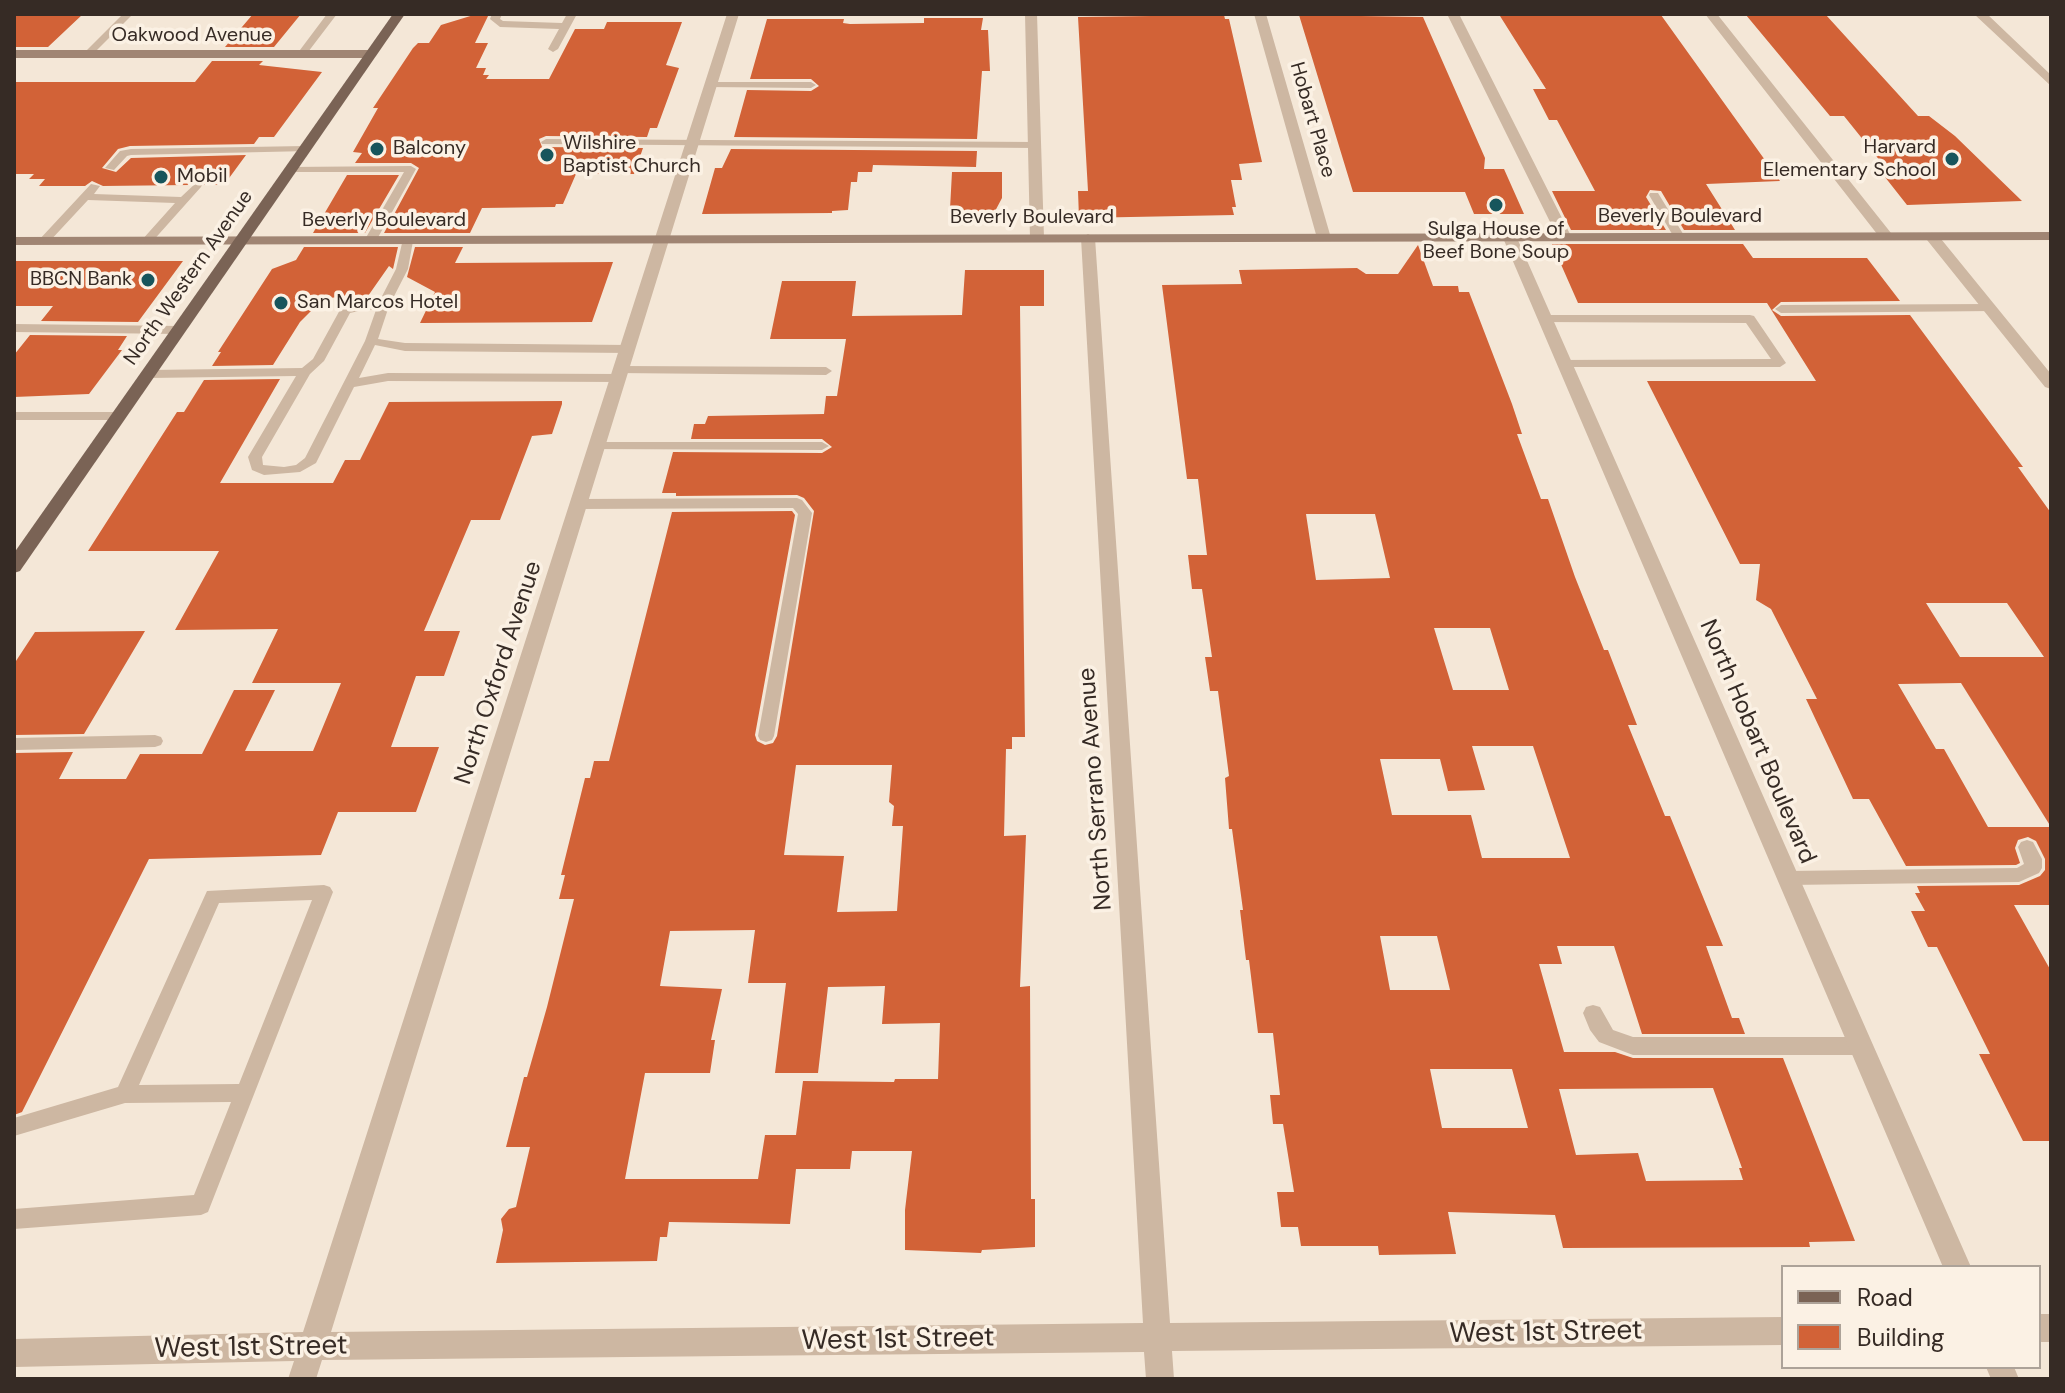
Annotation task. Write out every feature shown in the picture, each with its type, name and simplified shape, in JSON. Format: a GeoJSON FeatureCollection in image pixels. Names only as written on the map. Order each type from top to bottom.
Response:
{"type":"FeatureCollection","features":[{"type":"Feature","properties":{"kind":"main road","name":"North Western Avenue"},"geometry":{"type":"LineString","coordinates":[[14,567],[399,14]]}},
{"type":"Feature","properties":{"kind":"main road","name":"Oakwood Avenue"},"geometry":{"type":"LineString","coordinates":[[14,54],[370,54]]}},
{"type":"Feature","properties":{"kind":"main road","name":"Beverly Boulevard"},"geometry":{"type":"LineString","coordinates":[[14,241],[2051,236]]}},
{"type":"Feature","properties":{"kind":"street","name":"North Oxford Avenue"},"geometry":{"type":"LineString","coordinates":[[302,1379],[733,14]]}},
{"type":"Feature","properties":{"kind":"street"},"geometry":{"type":"LineString","coordinates":[[1031,14],[1037,238]]}},
{"type":"Feature","properties":{"kind":"street","name":"Hobart Place"},"geometry":{"type":"LineString","coordinates":[[1260,14],[1324,238]]}},
{"type":"Feature","properties":{"kind":"street"},"geometry":{"type":"LineString","coordinates":[[1453,14],[1565,238]]}},
{"type":"Feature","properties":{"kind":"street"},"geometry":{"type":"LineString","coordinates":[[1711,14],[1886,236]]}},
{"type":"Feature","properties":{"kind":"street"},"geometry":{"type":"LineString","coordinates":[[1980,14],[2051,82]]}},
{"type":"Feature","properties":{"kind":"street"},"geometry":{"type":"LineString","coordinates":[[1932,237],[2051,384]]}},
{"type":"Feature","properties":{"kind":"street","name":"North Serrano Avenue"},"geometry":{"type":"LineString","coordinates":[[1088,238],[1160,1379]]}},
{"type":"Feature","properties":{"kind":"street","name":"North Hobart Boulevard"},"geometry":{"type":"LineString","coordinates":[[1510,238],[1956,1265]]}},
{"type":"Feature","properties":{"kind":"street","name":"West 1st Street"},"geometry":{"type":"LineString","coordinates":[[14,1353],[312,1346],[1781,1331]]}},
{"type":"Feature","properties":{"kind":"lane"},"geometry":{"type":"LineString","coordinates":[[88,54],[128,14]]}},
{"type":"Feature","properties":{"kind":"lane"},"geometry":{"type":"LineString","coordinates":[[302,54],[332,14]]}},
{"type":"Feature","properties":{"kind":"lane"},"geometry":{"type":"LineString","coordinates":[[497,14],[495,19],[500,24],[566,26]]}},
{"type":"Feature","properties":{"kind":"lane"},"geometry":{"type":"LineString","coordinates":[[553,49],[572,14]]}},
{"type":"Feature","properties":{"kind":"lane"},"geometry":{"type":"LineString","coordinates":[[711,85],[811,85]]}},
{"type":"Feature","properties":{"kind":"lane"},"geometry":{"type":"LineString","coordinates":[[546,142],[1035,145]]}},
{"type":"Feature","properties":{"kind":"lane"},"geometry":{"type":"LineString","coordinates":[[110,168],[124,153],[131,152],[220,155],[305,149]]}},
{"type":"Feature","properties":{"kind":"lane"},"geometry":{"type":"LineString","coordinates":[[291,169],[411,169],[370,241]]}},
{"type":"Feature","properties":{"kind":"lane"},"geometry":{"type":"LineString","coordinates":[[84,197],[181,200],[188,197],[197,185]]}},
{"type":"Feature","properties":{"kind":"lane"},"geometry":{"type":"LineString","coordinates":[[44,241],[95,186]]}},
{"type":"Feature","properties":{"kind":"lane"},"geometry":{"type":"LineString","coordinates":[[1654,195],[1679,237]]}},
{"type":"Feature","properties":{"kind":"lane"},"geometry":{"type":"LineString","coordinates":[[147,241],[181,200]]}},
{"type":"Feature","properties":{"kind":"lane"},"geometry":{"type":"LineString","coordinates":[[383,306],[362,306],[345,311],[318,361],[305,372],[255,457],[257,467],[264,471],[300,468],[311,460],[371,341],[383,306],[402,269],[407,241]]}},
{"type":"Feature","properties":{"kind":"lane"},"geometry":{"type":"LineString","coordinates":[[1781,309],[1990,308]]}},
{"type":"Feature","properties":{"kind":"lane"},"geometry":{"type":"LineString","coordinates":[[1545,319],[1750,319],[1780,363],[1564,363]]}},
{"type":"Feature","properties":{"kind":"lane"},"geometry":{"type":"LineString","coordinates":[[14,328],[179,330]]}},
{"type":"Feature","properties":{"kind":"lane"},"geometry":{"type":"LineString","coordinates":[[371,341],[405,347],[629,349]]}},
{"type":"Feature","properties":{"kind":"lane"},"geometry":{"type":"LineString","coordinates":[[349,384],[388,377],[826,371]]}},
{"type":"Feature","properties":{"kind":"lane"},"geometry":{"type":"LineString","coordinates":[[149,374],[305,372]]}},
{"type":"Feature","properties":{"kind":"lane"},"geometry":{"type":"LineString","coordinates":[[14,416],[119,416]]}},
{"type":"Feature","properties":{"kind":"lane"},"geometry":{"type":"LineString","coordinates":[[597,446],[822,446]]}},
{"type":"Feature","properties":{"kind":"lane"},"geometry":{"type":"LineString","coordinates":[[579,504],[797,503],[805,513],[766,736]]}},
{"type":"Feature","properties":{"kind":"lane"},"geometry":{"type":"LineString","coordinates":[[14,744],[155,741]]}},
{"type":"Feature","properties":{"kind":"lane"},"geometry":{"type":"LineString","coordinates":[[1788,878],[2019,875],[2033,868],[2033,859],[2027,847]]}},
{"type":"Feature","properties":{"kind":"lane"},"geometry":{"type":"LineString","coordinates":[[14,1219],[201,1205],[324,892],[213,896],[125,1094]]}},
{"type":"Feature","properties":{"kind":"lane"},"geometry":{"type":"LineString","coordinates":[[1593,1013],[1606,1036],[1633,1046],[1861,1046]]}},
{"type":"Feature","properties":{"kind":"lane"},"geometry":{"type":"LineString","coordinates":[[15,1130],[47,1115],[125,1094],[244,1093]]}},
{"type":"Feature","properties":{"kind":"building"},"geometry":{"type":"Polygon","coordinates":[[[14,14],[83,14],[48,47],[14,47],[14,14]]]}},
{"type":"Feature","properties":{"kind":"building"},"geometry":{"type":"Polygon","coordinates":[[[253,14],[301,14],[274,47],[225,47],[253,14]]]}},
{"type":"Feature","properties":{"kind":"building"},"geometry":{"type":"Polygon","coordinates":[[[477,14],[489,14],[475,43],[488,43],[476,68],[486,68],[483,75],[489,75],[486,79],[549,79],[575,29],[604,29],[607,22],[682,22],[666,65],[679,68],[657,128],[650,128],[647,137],[546,136],[539,139],[542,147],[643,148],[634,174],[576,174],[563,204],[556,204],[555,207],[482,208],[470,233],[384,233],[419,168],[411,163],[355,163],[362,153],[353,152],[378,108],[373,108],[413,48],[418,43],[429,43],[441,25],[477,14]]]}},
{"type":"Feature","properties":{"kind":"building"},"geometry":{"type":"Polygon","coordinates":[[[1224,15],[1225,19],[1229,19],[1262,162],[1239,164],[1242,180],[1231,180],[1236,207],[1232,207],[1234,215],[1079,218],[1078,191],[1088,191],[1078,17],[1224,15]]]}},
{"type":"Feature","properties":{"kind":"building"},"geometry":{"type":"Polygon","coordinates":[[[1299,15],[1423,17],[1485,158],[1484,169],[1504,169],[1524,214],[1474,214],[1465,192],[1353,192],[1299,15]]]}},
{"type":"Feature","properties":{"kind":"building"},"geometry":{"type":"Polygon","coordinates":[[[1661,15],[1780,181],[1706,184],[1735,230],[1684,230],[1661,191],[1650,190],[1646,197],[1666,230],[1571,230],[1552,191],[1595,191],[1557,120],[1549,120],[1533,89],[1546,89],[1500,16],[1661,15]]]}},
{"type":"Feature","properties":{"kind":"building"},"geometry":{"type":"Polygon","coordinates":[[[1746,15],[1826,15],[1918,116],[1929,116],[1955,136],[2022,201],[1907,205],[1881,172],[1889,172],[1844,116],[1830,116],[1746,15]]]}},
{"type":"Feature","properties":{"kind":"building"},"geometry":{"type":"Polygon","coordinates":[[[924,18],[983,18],[981,30],[988,30],[990,71],[982,71],[977,139],[734,137],[747,90],[811,91],[819,86],[811,79],[750,79],[767,19],[844,19],[843,23],[850,24],[924,23],[924,18]]]}},
{"type":"Feature","properties":{"kind":"building"},"geometry":{"type":"Polygon","coordinates":[[[212,61],[263,61],[259,65],[322,72],[274,137],[259,137],[254,144],[130,146],[118,149],[102,168],[116,172],[131,158],[246,155],[224,185],[205,185],[197,179],[189,185],[103,186],[92,181],[85,186],[39,186],[45,179],[29,179],[34,174],[14,174],[14,82],[195,82],[212,61]]]}},
{"type":"Feature","properties":{"kind":"building"},"geometry":{"type":"Polygon","coordinates":[[[731,149],[977,151],[976,167],[873,165],[872,172],[858,172],[857,182],[851,182],[848,210],[832,213],[702,214],[715,168],[722,168],[731,149]]]}},
{"type":"Feature","properties":{"kind":"building"},"geometry":{"type":"Polygon","coordinates":[[[952,172],[1002,172],[1002,198],[993,215],[957,215],[958,209],[950,209],[952,172]]]}},
{"type":"Feature","properties":{"kind":"building"},"geometry":{"type":"Polygon","coordinates":[[[347,175],[399,175],[365,233],[313,233],[347,175]]]}},
{"type":"Feature","properties":{"kind":"building"},"geometry":{"type":"Polygon","coordinates":[[[1552,244],[1743,244],[1753,258],[1867,258],[1900,301],[1781,302],[1772,310],[1781,316],[1910,315],[2023,467],[2018,467],[2051,513],[2051,827],[2051,905],[2014,905],[2051,971],[2051,1141],[2023,1141],[1979,1054],[1990,1054],[1937,947],[1928,947],[1911,911],[1925,911],[1915,893],[1920,893],[1917,886],[2019,885],[2040,876],[2045,870],[2045,859],[2036,841],[2028,837],[2018,840],[2015,848],[2020,863],[2016,865],[1906,866],[1869,799],[1853,799],[1806,699],[1817,699],[1771,609],[1756,600],[1760,564],[1740,564],[1647,381],[1816,381],[1767,303],[1578,303],[1552,244]],[[1926,603],[1960,657],[2044,657],[2007,603],[1926,603]],[[1961,683],[1898,684],[1936,749],[1944,749],[1988,827],[2051,827],[1961,683]]]}},
{"type":"Feature","properties":{"kind":"building"},"geometry":{"type":"Polygon","coordinates":[[[1418,245],[1433,286],[1458,286],[1459,292],[1469,292],[1512,404],[1522,434],[1517,434],[1541,499],[1548,499],[1575,577],[1637,725],[1628,725],[1665,816],[1670,816],[1723,946],[1706,946],[1732,1018],[1739,1018],[1745,1034],[1642,1034],[1614,946],[1557,946],[1562,964],[1539,964],[1564,1052],[1615,1052],[1633,1058],[1783,1058],[1855,1241],[1809,1242],[1810,1247],[1563,1248],[1555,1215],[1448,1212],[1456,1254],[1379,1255],[1378,1246],[1301,1246],[1298,1227],[1281,1227],[1277,1192],[1294,1192],[1283,1124],[1273,1124],[1270,1095],[1280,1095],[1273,1033],[1258,1033],[1249,960],[1246,960],[1240,910],[1243,910],[1232,829],[1229,829],[1225,778],[1229,776],[1218,691],[1210,691],[1205,657],[1212,657],[1202,589],[1192,589],[1188,555],[1207,555],[1198,479],[1187,479],[1162,285],[1242,284],[1239,270],[1357,268],[1366,274],[1398,274],[1418,245]],[[1306,514],[1316,580],[1390,578],[1375,514],[1306,514]],[[1434,628],[1453,690],[1509,690],[1490,628],[1434,628]],[[1472,746],[1485,790],[1448,791],[1440,759],[1380,759],[1392,815],[1471,815],[1482,858],[1570,858],[1533,746],[1472,746]],[[1380,936],[1390,990],[1450,990],[1437,936],[1380,936]],[[1430,1069],[1442,1128],[1528,1128],[1512,1069],[1430,1069]],[[1713,1088],[1559,1089],[1576,1155],[1638,1153],[1646,1181],[1743,1180],[1739,1168],[1742,1168],[1713,1088]]]}},
{"type":"Feature","properties":{"kind":"building","name":"San Marcos Hotel"},"geometry":{"type":"Polygon","coordinates":[[[304,247],[398,247],[393,269],[389,266],[368,296],[324,298],[300,322],[273,365],[212,366],[272,269],[296,260],[304,247]]]}},
{"type":"Feature","properties":{"kind":"building"},"geometry":{"type":"Polygon","coordinates":[[[415,247],[463,247],[455,263],[613,262],[592,322],[420,323],[435,292],[407,277],[415,247]]]}},
{"type":"Feature","properties":{"kind":"building"},"geometry":{"type":"Polygon","coordinates":[[[14,261],[183,261],[138,322],[41,321],[53,306],[14,306],[14,261]]]}},
{"type":"Feature","properties":{"kind":"building"},"geometry":{"type":"Polygon","coordinates":[[[965,270],[1044,270],[1044,306],[1020,306],[1025,737],[1012,737],[1012,749],[1006,749],[1004,836],[1026,835],[1020,987],[1030,986],[1031,1199],[1035,1199],[1035,1247],[982,1250],[981,1253],[905,1250],[905,1210],[912,1151],[852,1151],[850,1169],[796,1169],[790,1224],[669,1222],[667,1237],[660,1237],[657,1261],[496,1263],[503,1230],[501,1219],[509,1209],[516,1207],[530,1147],[506,1147],[547,1007],[574,899],[559,899],[565,875],[561,875],[585,778],[590,778],[594,761],[609,761],[672,512],[792,511],[795,515],[755,735],[757,741],[765,745],[773,743],[777,736],[814,511],[804,498],[797,495],[676,496],[676,493],[662,493],[673,452],[822,453],[832,447],[822,439],[691,439],[694,424],[705,424],[708,416],[824,414],[826,396],[837,396],[846,339],[770,339],[782,281],[856,281],[852,316],[962,315],[965,270]],[[796,765],[784,855],[844,856],[837,912],[897,911],[903,826],[892,826],[894,806],[889,802],[892,765],[796,765]],[[755,930],[670,931],[660,986],[722,989],[711,1040],[715,1040],[710,1073],[645,1073],[625,1179],[758,1179],[765,1135],[796,1135],[803,1081],[938,1079],[940,1023],[882,1024],[885,986],[828,987],[818,1073],[775,1073],[786,983],[748,983],[755,930]]]}},
{"type":"Feature","properties":{"kind":"building"},"geometry":{"type":"Polygon","coordinates":[[[30,335],[127,336],[118,350],[122,350],[89,394],[14,397],[14,355],[30,335]]]}},
{"type":"Feature","properties":{"kind":"building"},"geometry":{"type":"Polygon","coordinates":[[[280,379],[220,483],[333,483],[345,460],[360,460],[389,402],[562,401],[562,404],[552,434],[532,436],[500,520],[471,520],[424,631],[460,631],[444,676],[416,676],[391,747],[439,747],[416,812],[338,812],[321,855],[149,859],[22,1112],[14,1115],[14,753],[73,752],[59,779],[126,779],[140,754],[202,754],[234,690],[275,690],[245,751],[313,751],[341,683],[252,683],[278,629],[175,630],[219,551],[88,551],[177,412],[184,412],[204,380],[280,379]]]}},
{"type":"Feature","properties":{"kind":"building"},"geometry":{"type":"Polygon","coordinates":[[[145,631],[84,734],[14,735],[14,664],[35,632],[145,631]]]}},
{"type":"Feature","properties":{"kind":"place","name":"Balcony"},"geometry":{"type":"Point","coordinates":[377,149]}},
{"type":"Feature","properties":{"kind":"place","name":"Wilshire Baptist Church"},"geometry":{"type":"Point","coordinates":[547,155]}},
{"type":"Feature","properties":{"kind":"place","name":"Harvard Elementary School"},"geometry":{"type":"Point","coordinates":[1952,159]}},
{"type":"Feature","properties":{"kind":"place","name":"Mobil"},"geometry":{"type":"Point","coordinates":[161,177]}},
{"type":"Feature","properties":{"kind":"place","name":"Sulga House of Beef Bone Soup"},"geometry":{"type":"Point","coordinates":[1496,205]}},
{"type":"Feature","properties":{"kind":"place","name":"BBCN Bank"},"geometry":{"type":"Point","coordinates":[148,280]}},
{"type":"Feature","properties":{"kind":"place","name":"San Marcos Hotel"},"geometry":{"type":"Point","coordinates":[281,303]}}]}
